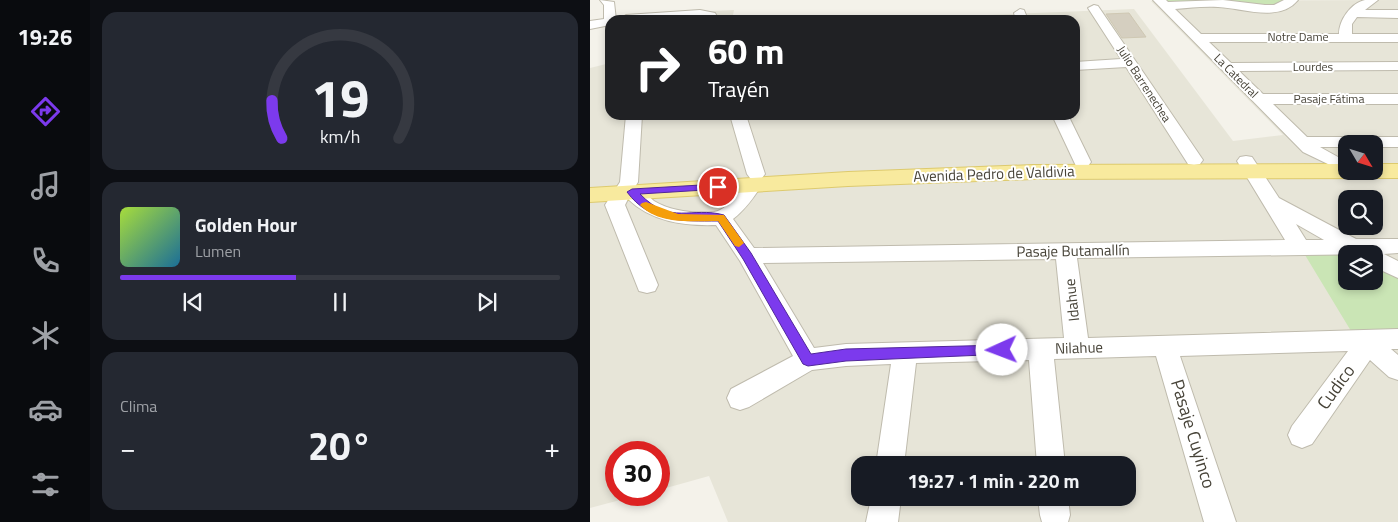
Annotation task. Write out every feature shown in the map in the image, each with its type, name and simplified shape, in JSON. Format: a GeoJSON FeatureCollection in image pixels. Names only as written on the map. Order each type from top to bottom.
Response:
{"type":"FeatureCollection","features":[{"type":"Feature","properties":{"kind":"main road","name":"Avenida Pedro de Valdivia"},"geometry":{"type":"LineString","coordinates":[[590,194],[628,189],[754,179],[1082,162],[1194,160],[1249,166],[1307,150],[1338,161]]}},
{"type":"Feature","properties":{"kind":"main road"},"geometry":{"type":"LineString","coordinates":[[1383,161],[1398,160]]}},
{"type":"Feature","properties":{"kind":"main road","name":"Avenida Pedro de Valdivia"},"geometry":{"type":"LineString","coordinates":[[754,179],[1249,166],[1398,172]]}},
{"type":"Feature","properties":{"kind":"main road","name":"Avenida Pedro de Valdivia"},"geometry":{"type":"LineString","coordinates":[[590,184],[628,189]]}},
{"type":"Feature","properties":{"kind":"street"},"geometry":{"type":"LineString","coordinates":[[606,0],[610,4],[610,15]]}},
{"type":"Feature","properties":{"kind":"street"},"geometry":{"type":"LineString","coordinates":[[1162,3],[1217,3],[1252,8],[1276,8],[1284,6],[1292,0]]}},
{"type":"Feature","properties":{"kind":"street"},"geometry":{"type":"LineString","coordinates":[[1346,37],[1344,30],[1347,20],[1353,13],[1372,0]]}},
{"type":"Feature","properties":{"kind":"street","name":"La Catedral"},"geometry":{"type":"LineString","coordinates":[[1162,3],[1260,99],[1307,150]]}},
{"type":"Feature","properties":{"kind":"street","name":"Julio Barrenechea"},"geometry":{"type":"LineString","coordinates":[[1094,8],[1194,160]]}},
{"type":"Feature","properties":{"kind":"street"},"geometry":{"type":"LineString","coordinates":[[624,10],[706,15]]}},
{"type":"Feature","properties":{"kind":"street"},"geometry":{"type":"LineString","coordinates":[[1353,13],[1398,14]]}},
{"type":"Feature","properties":{"kind":"street"},"geometry":{"type":"LineString","coordinates":[[590,25],[605,21]]}},
{"type":"Feature","properties":{"kind":"street","name":"Notre Dame"},"geometry":{"type":"LineString","coordinates":[[1197,38],[1398,38]]}},
{"type":"Feature","properties":{"kind":"street"},"geometry":{"type":"LineString","coordinates":[[1080,66],[1130,63]]}},
{"type":"Feature","properties":{"kind":"street","name":"Lourdes"},"geometry":{"type":"LineString","coordinates":[[1227,67],[1398,66]]}},
{"type":"Feature","properties":{"kind":"street","name":"Pasaje Fátima"},"geometry":{"type":"LineString","coordinates":[[1260,99],[1398,99]]}},
{"type":"Feature","properties":{"kind":"street"},"geometry":{"type":"LineString","coordinates":[[634,120],[628,189],[615,205],[647,285]]}},
{"type":"Feature","properties":{"kind":"street"},"geometry":{"type":"LineString","coordinates":[[628,189],[645,205],[660,213],[678,218],[721,217],[733,208],[754,179],[739,120]]}},
{"type":"Feature","properties":{"kind":"street"},"geometry":{"type":"LineString","coordinates":[[1062,120],[1082,162]]}},
{"type":"Feature","properties":{"kind":"street"},"geometry":{"type":"LineString","coordinates":[[1307,150],[1398,142]]}},
{"type":"Feature","properties":{"kind":"street"},"geometry":{"type":"LineString","coordinates":[[1249,166],[1300,247]]}},
{"type":"Feature","properties":{"kind":"street"},"geometry":{"type":"LineString","coordinates":[[1271,202],[1350,245]]}},
{"type":"Feature","properties":{"kind":"street"},"geometry":{"type":"LineString","coordinates":[[721,217],[748,256],[808,360]]}},
{"type":"Feature","properties":{"kind":"street","name":"Pasaje Butamallín"},"geometry":{"type":"LineString","coordinates":[[1383,248],[1398,246]]}},
{"type":"Feature","properties":{"kind":"street","name":"Pasaje Butamallín"},"geometry":{"type":"LineString","coordinates":[[748,256],[1300,247],[1338,249]]}},
{"type":"Feature","properties":{"kind":"street","name":"Idahue"},"geometry":{"type":"LineString","coordinates":[[1066,251],[1077,348]]}},
{"type":"Feature","properties":{"kind":"street"},"geometry":{"type":"LineString","coordinates":[[1383,262],[1398,270]]}},
{"type":"Feature","properties":{"kind":"street","name":"Nilahue"},"geometry":{"type":"LineString","coordinates":[[740,398],[808,360],[846,355],[1398,339]]}},
{"type":"Feature","properties":{"kind":"street"},"geometry":{"type":"LineString","coordinates":[[1370,340],[1382,356],[1398,369]]}},
{"type":"Feature","properties":{"kind":"street","name":"Cudico"},"geometry":{"type":"LineString","coordinates":[[1302,435],[1370,340]]}},
{"type":"Feature","properties":{"kind":"street","name":"Pasaje Cuyinco"},"geometry":{"type":"LineString","coordinates":[[1166,346],[1220,522]]}},
{"type":"Feature","properties":{"kind":"street"},"geometry":{"type":"LineString","coordinates":[[1041,349],[1050,456]]}},
{"type":"Feature","properties":{"kind":"street"},"geometry":{"type":"LineString","coordinates":[[891,456],[905,353]]}},
{"type":"Feature","properties":{"kind":"street"},"geometry":{"type":"LineString","coordinates":[[882,522],[885,506]]}},
{"type":"Feature","properties":{"kind":"shaded area"},"geometry":{"type":"Polygon","coordinates":[[[1398,0],[1398,522],[728,522],[709,476],[670,487],[670,441],[605,441],[605,504],[590,508],[590,68],[605,64],[605,120],[1080,120],[1080,15],[987,15],[1134,9],[1233,141],[1283,135],[1151,1],[1398,0]]]}},
{"type":"Feature","properties":{"kind":"shaded area"},"geometry":{"type":"Polygon","coordinates":[[[734,10],[733,15],[638,15],[734,10]]]}},
{"type":"Feature","properties":{"kind":"green space"},"geometry":{"type":"Polygon","coordinates":[[[1163,0],[1285,0],[1266,6],[1170,3],[1163,0]]]}},
{"type":"Feature","properties":{"kind":"green space"},"geometry":{"type":"Polygon","coordinates":[[[1338,254],[1338,290],[1383,290],[1383,268],[1398,276],[1398,330],[1351,331],[1305,255],[1338,254]]]}},
{"type":"Feature","properties":{"kind":"building"},"geometry":{"type":"Polygon","coordinates":[[[1129,13],[1146,37],[1122,38],[1106,14],[1129,13]]]}},
{"type":"Feature","properties":{"kind":"slow traffic"},"geometry":{"type":"LineString","coordinates":[[646,205],[660,213],[678,218],[721,217],[739,243]]}},
{"type":"Feature","properties":{"kind":"route"},"geometry":{"type":"LineString","coordinates":[[718,187],[632,192],[645,205],[660,213],[678,218],[721,217],[748,256],[808,360],[846,355],[1002,350]]}}]}
